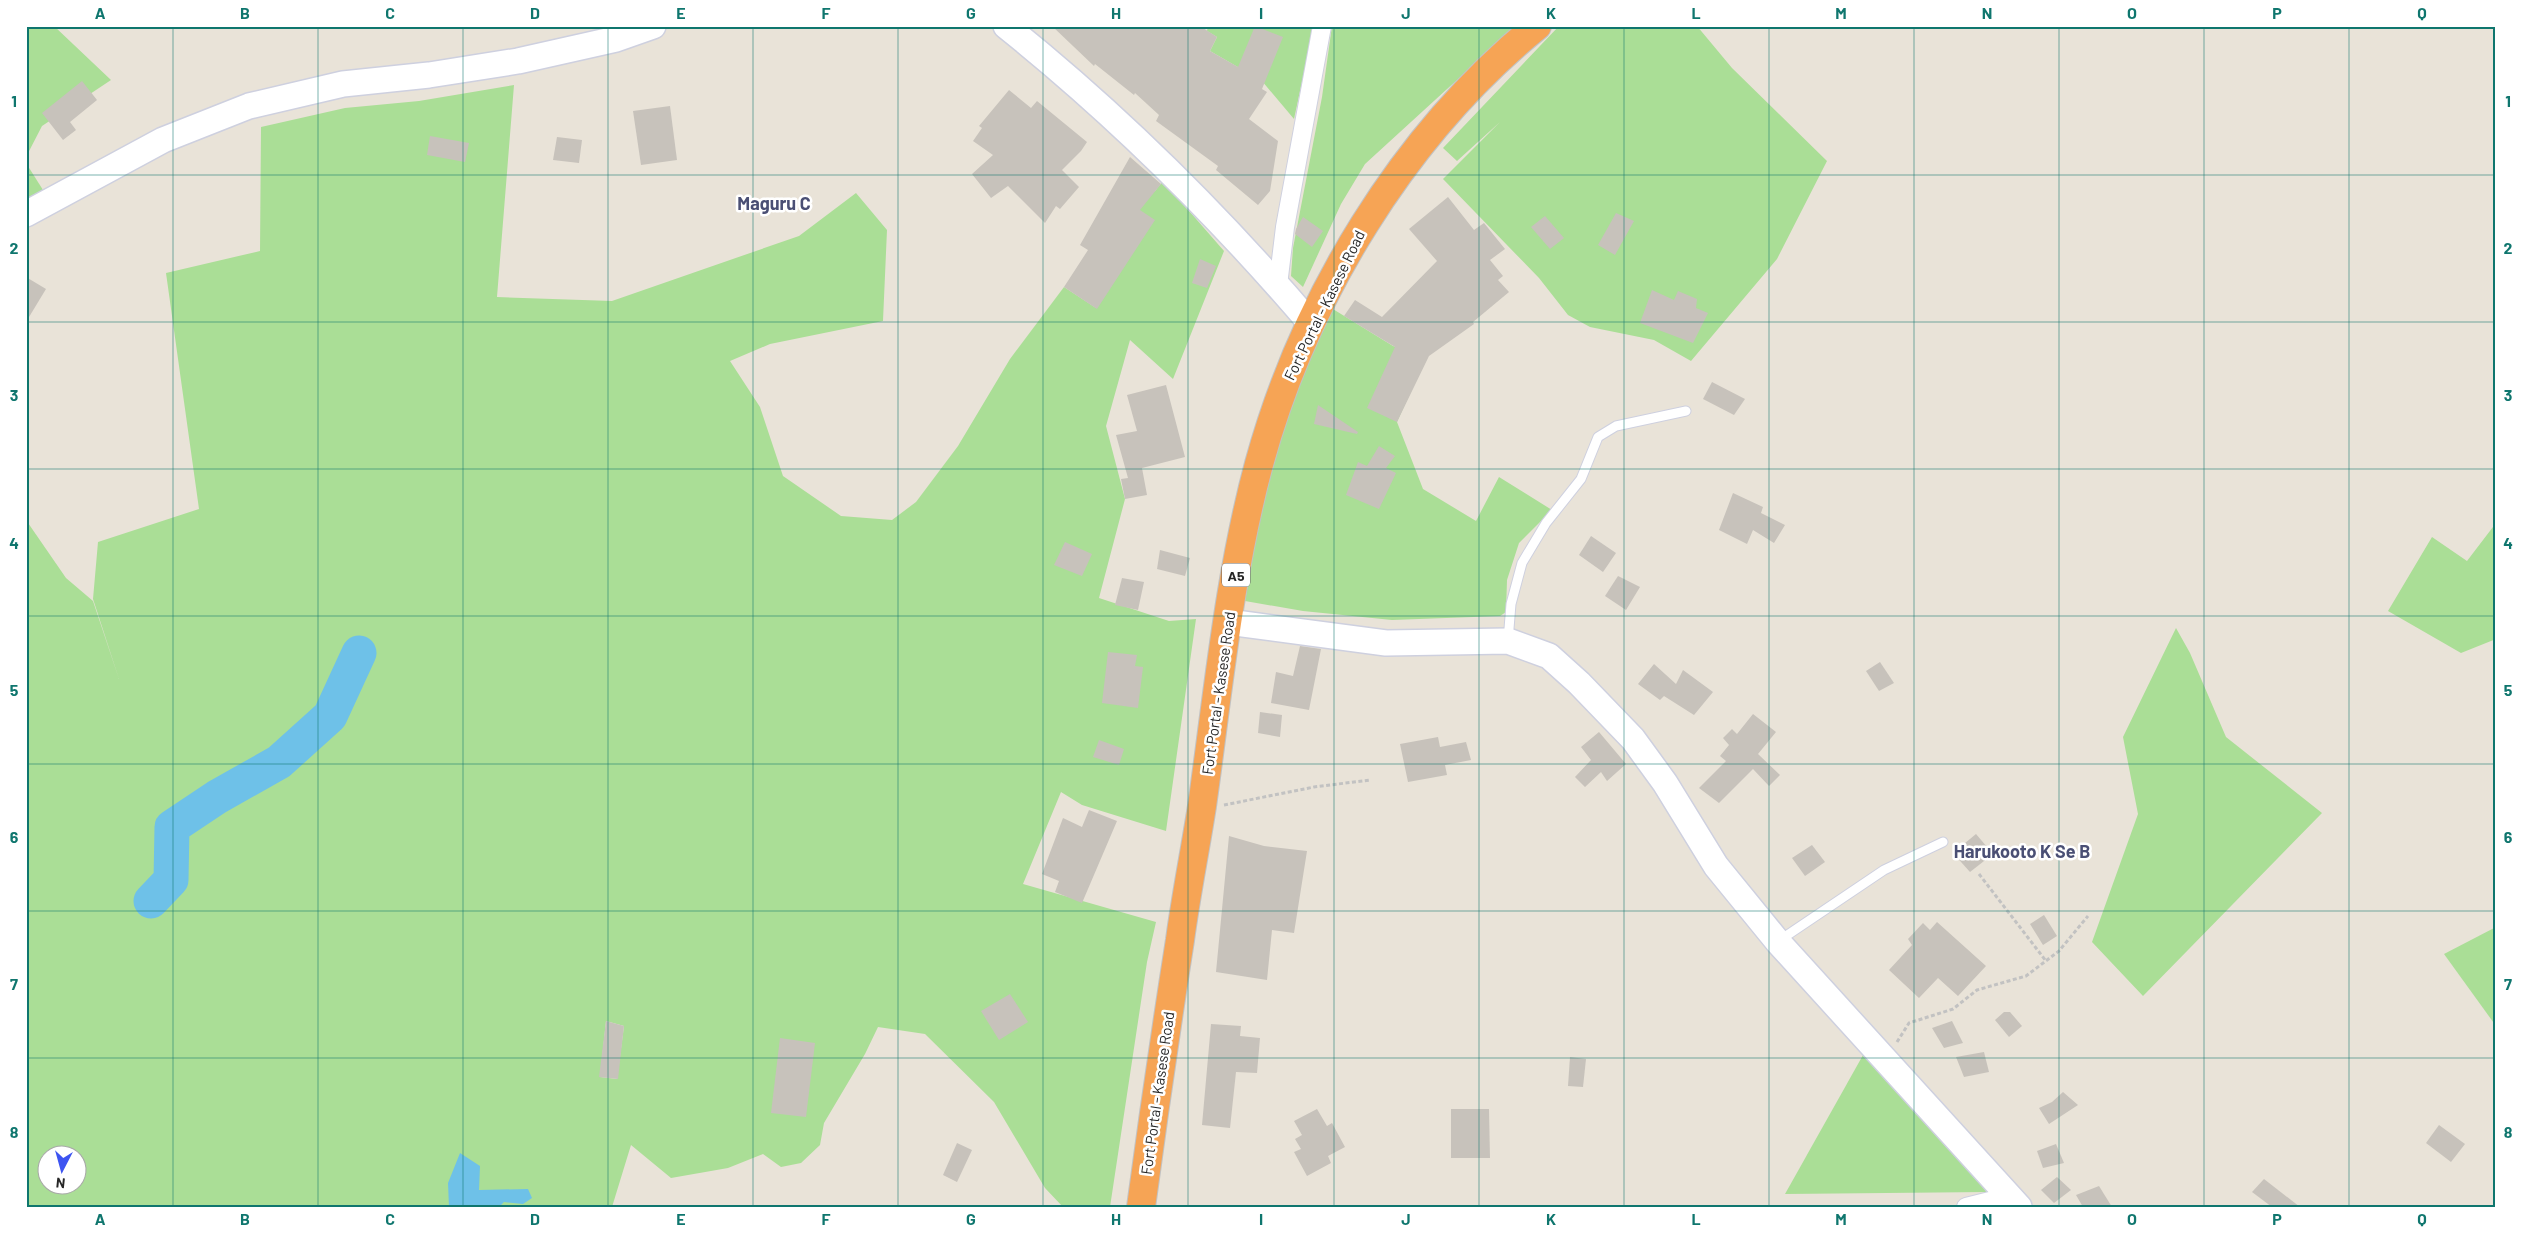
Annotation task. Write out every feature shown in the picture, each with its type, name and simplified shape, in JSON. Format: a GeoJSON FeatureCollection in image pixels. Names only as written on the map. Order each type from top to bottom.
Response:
{"type":"FeatureCollection","features":[{"type":"Feature","properties":{"kind":"highway","name":"Fort Portal - Kasese Road"},"geometry":{"type":"LineString","coordinates":[[1141,1207],[1228,622],[1258,466],[1289,372],[1311,324],[1375,206],[1410,156],[1451,109],[1519,40],[1537,26]]}},
{"type":"Feature","properties":{"kind":"street"},"geometry":{"type":"LineString","coordinates":[[26,214],[163,140],[249,106],[342,84],[428,75],[518,61],[616,39],[653,26]]}},
{"type":"Feature","properties":{"kind":"street"},"geometry":{"type":"LineString","coordinates":[[1006,26],[1072,79],[1132,133],[1278,285],[1311,324]]}},
{"type":"Feature","properties":{"kind":"street"},"geometry":{"type":"LineString","coordinates":[[1278,285],[1285,227],[1322,26]]}},
{"type":"Feature","properties":{"kind":"street"},"geometry":{"type":"LineString","coordinates":[[1228,622],[1386,643],[1508,641],[1549,656],[1579,683],[1632,739],[1665,783],[1716,866],[1778,942],[2014,1201]]}},
{"type":"Feature","properties":{"kind":"street"},"geometry":{"type":"LineString","coordinates":[[1966,1207],[2014,1201]]}},
{"type":"Feature","properties":{"kind":"lane"},"geometry":{"type":"LineString","coordinates":[[1508,641],[1511,604],[1522,563],[1546,524],[1582,479],[1598,437],[1616,426],[1686,411]]}},
{"type":"Feature","properties":{"kind":"lane"},"geometry":{"type":"LineString","coordinates":[[1778,942],[1884,870],[1943,842]]}},
{"type":"Feature","properties":{"kind":"path"},"geometry":{"type":"LineString","coordinates":[[1201,810],[1314,787],[1370,780]]}},
{"type":"Feature","properties":{"kind":"path"},"geometry":{"type":"LineString","coordinates":[[1979,874],[2046,961]]}},
{"type":"Feature","properties":{"kind":"path"},"geometry":{"type":"LineString","coordinates":[[1886,1062],[1909,1023],[1953,1009],[1977,990],[2026,976],[2059,951],[2088,916]]}},
{"type":"Feature","properties":{"kind":"green space"},"geometry":{"type":"Polygon","coordinates":[[[26,26],[54,26],[111,80],[42,126],[26,157],[26,26]]]}},
{"type":"Feature","properties":{"kind":"green space"},"geometry":{"type":"Polygon","coordinates":[[[1208,26],[1314,26],[1294,119],[1262,81],[1210,51],[1217,37],[1207,31],[1208,26]]]}},
{"type":"Feature","properties":{"kind":"green space"},"geometry":{"type":"Polygon","coordinates":[[[1332,26],[1516,26],[1365,164],[1341,204],[1303,287],[1291,276],[1293,248],[1322,97],[1332,26]]]}},
{"type":"Feature","properties":{"kind":"green space"},"geometry":{"type":"Polygon","coordinates":[[[1559,26],[1697,26],[1732,68],[1827,161],[1777,259],[1691,361],[1654,340],[1590,327],[1568,315],[1539,278],[1443,179],[1500,122],[1457,161],[1443,148],[1559,26]]]}},
{"type":"Feature","properties":{"kind":"green space"},"geometry":{"type":"Polygon","coordinates":[[[514,85],[497,297],[612,301],[799,236],[856,193],[887,230],[883,321],[770,344],[730,361],[760,407],[783,476],[841,516],[892,520],[916,502],[958,446],[1010,359],[1064,287],[1096,308],[1119,197],[1155,191],[1163,181],[1224,251],[1173,379],[1130,340],[1106,426],[1125,499],[1099,598],[1169,621],[1196,619],[1166,831],[1082,805],[1061,792],[1023,884],[1156,922],[1147,962],[1110,1207],[1063,1207],[1045,1188],[994,1102],[925,1034],[878,1027],[865,1054],[824,1123],[820,1145],[801,1163],[781,1167],[763,1154],[728,1168],[671,1178],[631,1145],[612,1207],[26,1207],[26,520],[66,578],[93,601],[119,679],[93,599],[98,542],[199,509],[166,273],[260,251],[261,127],[345,108],[419,101],[514,85]],[[606,1021],[600,1077],[617,1079],[624,1026],[606,1021]]]}},
{"type":"Feature","properties":{"kind":"green space"},"geometry":{"type":"Polygon","coordinates":[[[26,163],[43,190],[26,200],[26,163]]]}},
{"type":"Feature","properties":{"kind":"green space"},"geometry":{"type":"Polygon","coordinates":[[[1328,306],[1393,346],[1426,358],[1397,422],[1423,489],[1476,521],[1499,477],[1552,510],[1519,543],[1507,580],[1506,612],[1500,616],[1392,620],[1303,611],[1245,601],[1274,432],[1328,306]]]}},
{"type":"Feature","properties":{"kind":"green space"},"geometry":{"type":"Polygon","coordinates":[[[2496,523],[2496,639],[2461,653],[2388,611],[2432,537],[2467,561],[2496,523]]]}},
{"type":"Feature","properties":{"kind":"green space"},"geometry":{"type":"Polygon","coordinates":[[[2176,628],[2190,653],[2226,737],[2322,813],[2143,996],[2092,942],[2138,814],[2123,737],[2176,628]]]}},
{"type":"Feature","properties":{"kind":"green space"},"geometry":{"type":"Polygon","coordinates":[[[2496,927],[2496,1026],[2444,954],[2496,927]]]}},
{"type":"Feature","properties":{"kind":"green space"},"geometry":{"type":"Polygon","coordinates":[[[1867,1048],[1987,1184],[1987,1192],[1785,1194],[1867,1048]]]}},
{"type":"Feature","properties":{"kind":"water"},"geometry":{"type":"Polygon","coordinates":[[[460,1153],[480,1166],[479,1190],[528,1189],[532,1198],[523,1204],[504,1202],[499,1207],[449,1207],[448,1183],[460,1153]]]}},
{"type":"Feature","properties":{"kind":"building"},"geometry":{"type":"Polygon","coordinates":[[[1052,26],[1200,26],[1217,37],[1210,51],[1238,67],[1255,26],[1283,37],[1262,89],[1267,92],[1249,119],[1278,141],[1270,191],[1258,205],[1216,170],[1218,166],[1156,121],[1159,115],[1135,93],[1134,95],[1095,64],[1094,66],[1052,26]]]}},
{"type":"Feature","properties":{"kind":"building"},"geometry":{"type":"Polygon","coordinates":[[[82,81],[97,100],[70,122],[76,130],[63,140],[42,113],[82,81]]]}},
{"type":"Feature","properties":{"kind":"building"},"geometry":{"type":"Polygon","coordinates":[[[1009,90],[1031,108],[1037,101],[1087,142],[1081,151],[1062,170],[1079,187],[1060,209],[1056,206],[1045,223],[1008,186],[991,198],[972,174],[993,155],[973,141],[982,128],[979,126],[1009,90]]]}},
{"type":"Feature","properties":{"kind":"building"},"geometry":{"type":"Polygon","coordinates":[[[670,106],[677,160],[641,165],[633,111],[670,106]]]}},
{"type":"Feature","properties":{"kind":"building"},"geometry":{"type":"Polygon","coordinates":[[[430,136],[469,143],[465,162],[427,155],[430,136]]]}},
{"type":"Feature","properties":{"kind":"building"},"geometry":{"type":"Polygon","coordinates":[[[557,137],[582,140],[579,163],[553,160],[557,137]]]}},
{"type":"Feature","properties":{"kind":"building"},"geometry":{"type":"Polygon","coordinates":[[[1130,157],[1161,184],[1140,210],[1155,220],[1097,309],[1064,287],[1088,250],[1080,245],[1130,157]]]}},
{"type":"Feature","properties":{"kind":"building"},"geometry":{"type":"Polygon","coordinates":[[[1448,197],[1474,230],[1484,223],[1505,249],[1490,260],[1503,276],[1498,280],[1509,292],[1473,322],[1474,324],[1429,356],[1397,422],[1367,408],[1395,347],[1344,316],[1355,300],[1382,317],[1437,261],[1409,229],[1448,197]]]}},
{"type":"Feature","properties":{"kind":"building"},"geometry":{"type":"Polygon","coordinates":[[[1616,213],[1634,221],[1615,255],[1598,245],[1616,213]]]}},
{"type":"Feature","properties":{"kind":"building"},"geometry":{"type":"Polygon","coordinates":[[[1545,216],[1564,238],[1550,249],[1531,227],[1545,216]]]}},
{"type":"Feature","properties":{"kind":"building"},"geometry":{"type":"Polygon","coordinates":[[[1303,217],[1323,231],[1312,247],[1295,234],[1303,217]]]}},
{"type":"Feature","properties":{"kind":"building"},"geometry":{"type":"Polygon","coordinates":[[[1200,259],[1216,266],[1207,288],[1192,283],[1200,259]]]}},
{"type":"Feature","properties":{"kind":"building"},"geometry":{"type":"Polygon","coordinates":[[[26,277],[46,289],[26,322],[26,277]]]}},
{"type":"Feature","properties":{"kind":"building"},"geometry":{"type":"Polygon","coordinates":[[[1652,290],[1674,300],[1678,291],[1697,299],[1696,308],[1708,313],[1693,343],[1640,323],[1652,290]]]}},
{"type":"Feature","properties":{"kind":"building"},"geometry":{"type":"Polygon","coordinates":[[[1712,382],[1745,399],[1734,415],[1703,399],[1712,382]]]}},
{"type":"Feature","properties":{"kind":"building"},"geometry":{"type":"Polygon","coordinates":[[[1166,385],[1185,457],[1142,468],[1147,495],[1125,499],[1121,479],[1128,478],[1116,435],[1137,431],[1127,395],[1166,385]]]}},
{"type":"Feature","properties":{"kind":"building"},"geometry":{"type":"Polygon","coordinates":[[[1318,405],[1358,432],[1357,434],[1314,424],[1318,405]]]}},
{"type":"Feature","properties":{"kind":"building"},"geometry":{"type":"Polygon","coordinates":[[[1379,446],[1395,456],[1386,468],[1396,473],[1379,509],[1346,495],[1358,462],[1367,466],[1379,446]]]}},
{"type":"Feature","properties":{"kind":"building"},"geometry":{"type":"Polygon","coordinates":[[[1733,493],[1763,507],[1761,513],[1785,525],[1774,543],[1753,530],[1747,544],[1719,530],[1733,493]]]}},
{"type":"Feature","properties":{"kind":"building"},"geometry":{"type":"Polygon","coordinates":[[[1591,536],[1616,553],[1603,572],[1579,555],[1591,536]]]}},
{"type":"Feature","properties":{"kind":"building"},"geometry":{"type":"Polygon","coordinates":[[[1065,542],[1092,554],[1082,576],[1054,565],[1065,542]]]}},
{"type":"Feature","properties":{"kind":"building"},"geometry":{"type":"Polygon","coordinates":[[[1160,550],[1190,558],[1185,576],[1157,569],[1160,550]]]}},
{"type":"Feature","properties":{"kind":"building"},"geometry":{"type":"Polygon","coordinates":[[[1618,576],[1640,587],[1626,610],[1605,596],[1618,576]]]}},
{"type":"Feature","properties":{"kind":"building"},"geometry":{"type":"Polygon","coordinates":[[[1122,578],[1144,582],[1138,610],[1115,605],[1122,578]]]}},
{"type":"Feature","properties":{"kind":"building"},"geometry":{"type":"Polygon","coordinates":[[[1300,646],[1321,649],[1309,710],[1271,703],[1276,672],[1293,676],[1300,646]]]}},
{"type":"Feature","properties":{"kind":"building"},"geometry":{"type":"Polygon","coordinates":[[[1108,652],[1137,655],[1135,666],[1143,667],[1138,708],[1102,703],[1108,652]]]}},
{"type":"Feature","properties":{"kind":"building"},"geometry":{"type":"Polygon","coordinates":[[[1880,662],[1894,683],[1879,691],[1866,671],[1880,662]]]}},
{"type":"Feature","properties":{"kind":"building"},"geometry":{"type":"Polygon","coordinates":[[[1654,664],[1676,684],[1683,670],[1713,692],[1694,715],[1664,696],[1660,700],[1638,684],[1654,664]]]}},
{"type":"Feature","properties":{"kind":"building"},"geometry":{"type":"Polygon","coordinates":[[[1260,712],[1282,715],[1280,737],[1258,733],[1260,712]]]}},
{"type":"Feature","properties":{"kind":"building"},"geometry":{"type":"Polygon","coordinates":[[[1753,714],[1776,732],[1758,754],[1780,775],[1769,786],[1753,769],[1719,803],[1699,788],[1726,761],[1720,756],[1729,745],[1723,738],[1732,729],[1737,734],[1753,714]]]}},
{"type":"Feature","properties":{"kind":"building"},"geometry":{"type":"Polygon","coordinates":[[[1599,732],[1626,764],[1607,781],[1601,772],[1585,787],[1575,777],[1591,760],[1581,747],[1599,732]]]}},
{"type":"Feature","properties":{"kind":"building"},"geometry":{"type":"Polygon","coordinates":[[[1438,737],[1440,747],[1466,742],[1471,760],[1445,765],[1447,775],[1408,782],[1400,744],[1438,737]]]}},
{"type":"Feature","properties":{"kind":"building"},"geometry":{"type":"Polygon","coordinates":[[[1099,740],[1124,749],[1119,765],[1093,757],[1099,740]]]}},
{"type":"Feature","properties":{"kind":"building"},"geometry":{"type":"Polygon","coordinates":[[[1089,810],[1117,821],[1082,903],[1055,892],[1059,881],[1042,874],[1063,818],[1082,827],[1089,810]]]}},
{"type":"Feature","properties":{"kind":"building"},"geometry":{"type":"Polygon","coordinates":[[[1976,834],[1993,854],[1970,872],[1953,853],[1976,834]]]}},
{"type":"Feature","properties":{"kind":"building"},"geometry":{"type":"Polygon","coordinates":[[[1229,836],[1264,846],[1307,851],[1294,933],[1272,930],[1267,980],[1216,972],[1229,836]]]}},
{"type":"Feature","properties":{"kind":"building"},"geometry":{"type":"Polygon","coordinates":[[[1812,845],[1825,862],[1805,876],[1792,858],[1812,845]]]}},
{"type":"Feature","properties":{"kind":"building"},"geometry":{"type":"Polygon","coordinates":[[[2044,915],[2057,936],[2043,945],[2030,924],[2044,915]]]}},
{"type":"Feature","properties":{"kind":"building"},"geometry":{"type":"Polygon","coordinates":[[[1937,922],[1986,966],[1958,996],[1938,978],[1919,998],[1889,970],[1912,945],[1908,939],[1923,923],[1930,930],[1937,922]]]}},
{"type":"Feature","properties":{"kind":"building"},"geometry":{"type":"Polygon","coordinates":[[[1010,994],[1028,1022],[999,1040],[981,1011],[1010,994]]]}},
{"type":"Feature","properties":{"kind":"building"},"geometry":{"type":"Polygon","coordinates":[[[2004,1012],[2010,1012],[2022,1026],[2009,1037],[1995,1020],[2004,1012]]]}},
{"type":"Feature","properties":{"kind":"building"},"geometry":{"type":"Polygon","coordinates":[[[606,1021],[624,1026],[618,1079],[599,1077],[606,1021]]]}},
{"type":"Feature","properties":{"kind":"building"},"geometry":{"type":"Polygon","coordinates":[[[1952,1021],[1963,1043],[1944,1048],[1932,1028],[1952,1021]]]}},
{"type":"Feature","properties":{"kind":"building"},"geometry":{"type":"Polygon","coordinates":[[[1211,1024],[1241,1026],[1240,1036],[1260,1038],[1257,1073],[1236,1072],[1230,1128],[1202,1125],[1211,1024]]]}},
{"type":"Feature","properties":{"kind":"building"},"geometry":{"type":"Polygon","coordinates":[[[780,1038],[815,1043],[806,1117],[771,1113],[780,1038]]]}},
{"type":"Feature","properties":{"kind":"building"},"geometry":{"type":"Polygon","coordinates":[[[1984,1052],[1989,1072],[1964,1077],[1956,1057],[1984,1052]]]}},
{"type":"Feature","properties":{"kind":"building"},"geometry":{"type":"Polygon","coordinates":[[[1570,1057],[1586,1059],[1583,1087],[1568,1086],[1570,1057]]]}},
{"type":"Feature","properties":{"kind":"building"},"geometry":{"type":"Polygon","coordinates":[[[2063,1092],[2078,1105],[2049,1124],[2039,1108],[2052,1102],[2063,1092]]]}},
{"type":"Feature","properties":{"kind":"building"},"geometry":{"type":"Polygon","coordinates":[[[1317,1109],[1327,1126],[1332,1123],[1345,1147],[1328,1156],[1331,1163],[1307,1176],[1294,1152],[1301,1149],[1295,1139],[1302,1135],[1294,1121],[1317,1109]]]}},
{"type":"Feature","properties":{"kind":"building"},"geometry":{"type":"Polygon","coordinates":[[[1451,1109],[1489,1109],[1490,1158],[1451,1158],[1451,1109]]]}},
{"type":"Feature","properties":{"kind":"building"},"geometry":{"type":"Polygon","coordinates":[[[2439,1125],[2465,1144],[2451,1162],[2426,1143],[2439,1125]]]}},
{"type":"Feature","properties":{"kind":"building"},"geometry":{"type":"Polygon","coordinates":[[[957,1143],[972,1150],[957,1182],[943,1175],[957,1143]]]}},
{"type":"Feature","properties":{"kind":"building"},"geometry":{"type":"Polygon","coordinates":[[[2056,1144],[2064,1163],[2043,1168],[2037,1151],[2056,1144]]]}},
{"type":"Feature","properties":{"kind":"building"},"geometry":{"type":"Polygon","coordinates":[[[2057,1177],[2071,1190],[2054,1203],[2041,1190],[2057,1177]]]}},
{"type":"Feature","properties":{"kind":"building"},"geometry":{"type":"Polygon","coordinates":[[[2264,1179],[2300,1207],[2272,1207],[2252,1192],[2264,1179]]]}},
{"type":"Feature","properties":{"kind":"building"},"geometry":{"type":"Polygon","coordinates":[[[2099,1186],[2112,1207],[2083,1207],[2076,1195],[2099,1186]]]}},
{"type":"Feature","properties":{"kind":"waterway"},"geometry":{"type":"LineString","coordinates":[[151,901],[171,880],[172,827],[217,797],[279,762],[330,716],[359,653]]}},
{"type":"Feature","properties":{"kind":"district","name":"Maguru C"},"geometry":{"type":"Point","coordinates":[774,203]}},
{"type":"Feature","properties":{"kind":"district","name":"Harukooto K Se B"},"geometry":{"type":"Point","coordinates":[2022,851]}}]}
